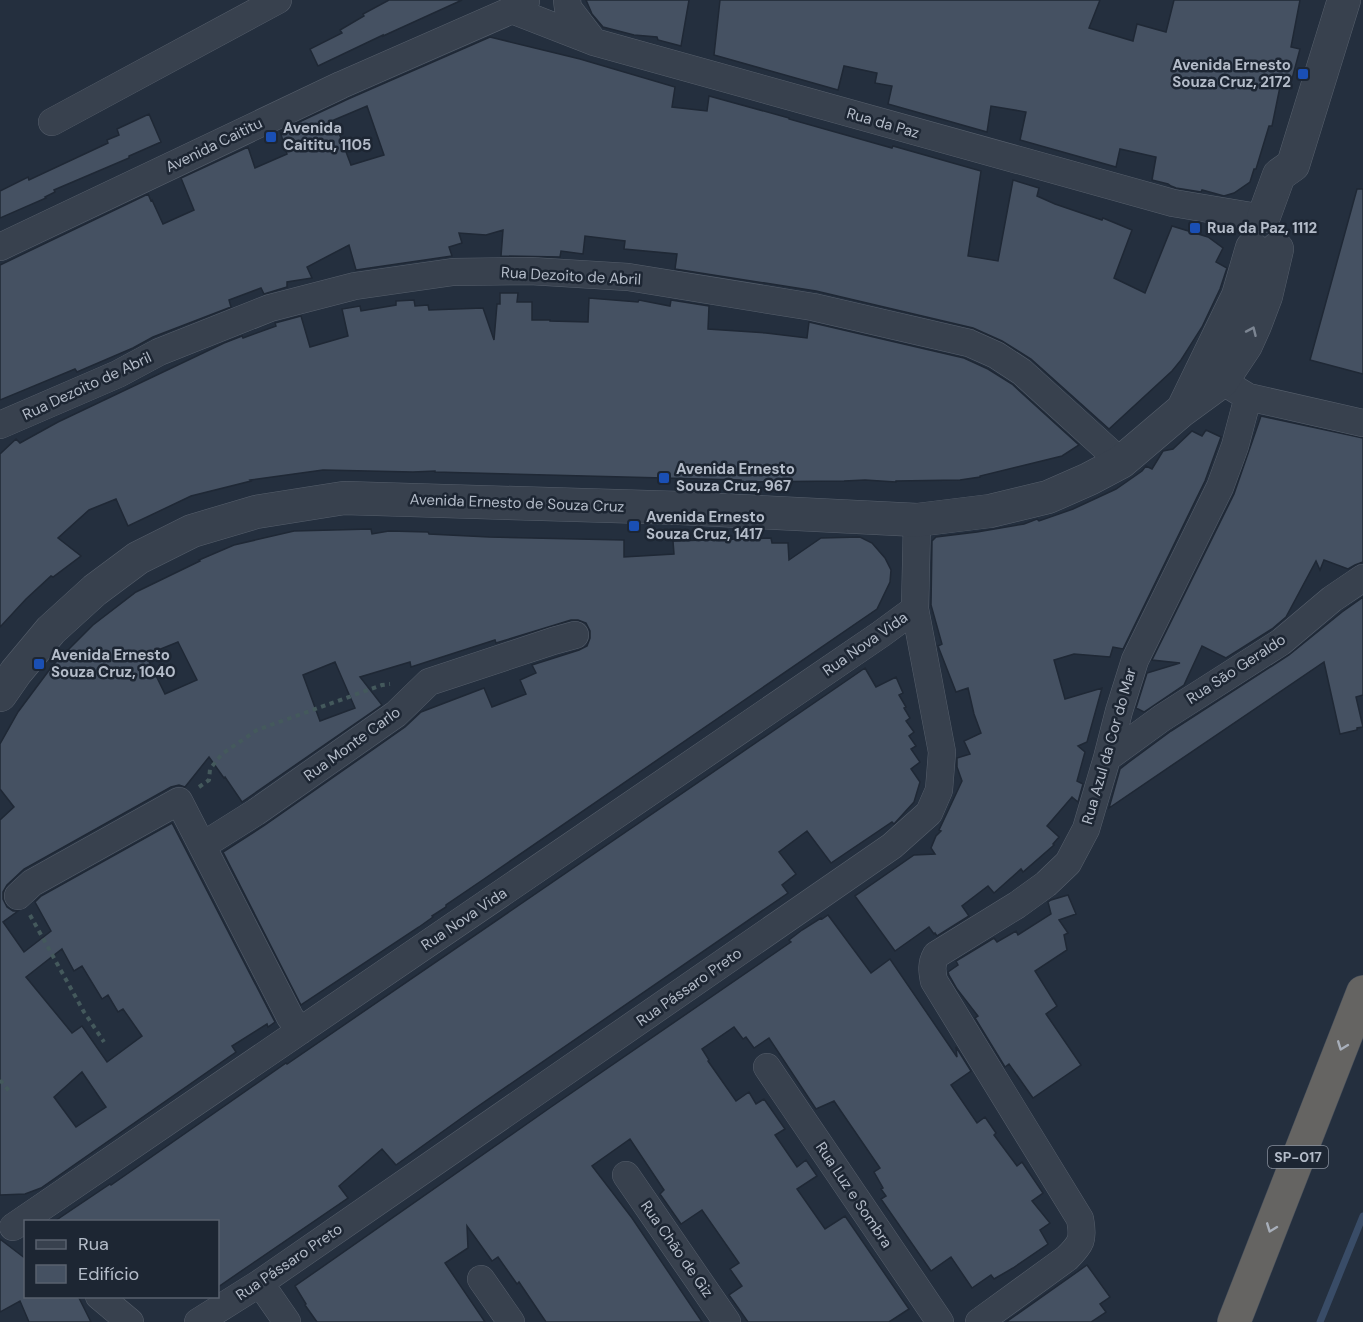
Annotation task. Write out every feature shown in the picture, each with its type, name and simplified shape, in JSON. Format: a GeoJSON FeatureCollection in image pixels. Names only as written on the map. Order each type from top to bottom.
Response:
{"type":"FeatureCollection","features":[{"type":"Feature","properties":{"kind":"highway","name":"SP-017"},"geometry":{"type":"LineString","coordinates":[[1234,1322],[1363,992]]}},
{"type":"Feature","properties":{"kind":"street"},"geometry":{"type":"LineString","coordinates":[[52,122],[278,0]]}},
{"type":"Feature","properties":{"kind":"street"},"geometry":{"type":"LineString","coordinates":[[567,0],[568,8],[594,42]]}},
{"type":"Feature","properties":{"kind":"street","name":"Avenida Ernesto de Souza Cruz"},"geometry":{"type":"LineString","coordinates":[[0,694],[51,630],[95,590],[138,558],[192,531],[256,512],[344,498],[680,508],[916,520],[990,511],[1047,497],[1089,479],[1121,462],[1182,411],[1225,381],[1246,345],[1266,296],[1263,232],[1279,175],[1293,165],[1344,0]]}},
{"type":"Feature","properties":{"kind":"street","name":"Rua da Paz"},"geometry":{"type":"LineString","coordinates":[[519,5],[594,42],[1173,203],[1263,232]]}},
{"type":"Feature","properties":{"kind":"street","name":"Avenida Caititu"},"geometry":{"type":"LineString","coordinates":[[0,247],[341,85],[519,5]]}},
{"type":"Feature","properties":{"kind":"street","name":"Rua Dezoito de Abril"},"geometry":{"type":"LineString","coordinates":[[0,424],[118,374],[159,352],[270,308],[355,286],[453,272],[530,271],[628,277],[802,305],[969,343],[1022,372],[1121,462]]}},
{"type":"Feature","properties":{"kind":"street"},"geometry":{"type":"LineString","coordinates":[[1225,381],[1363,423]]}},
{"type":"Feature","properties":{"kind":"street","name":"Rua Azul da Cor do Mar"},"geometry":{"type":"LineString","coordinates":[[979,1322],[1067,1258],[1082,1238],[1080,1219],[934,981],[933,961],[936,955],[1017,905],[1046,884],[1068,863],[1086,829],[1135,660],[1220,487],[1235,446],[1225,381]]}},
{"type":"Feature","properties":{"kind":"street","name":"Rua Pássaro Preto"},"geometry":{"type":"LineString","coordinates":[[198,1322],[260,1283],[892,846],[929,813],[939,790],[942,752],[915,609],[916,520]]}},
{"type":"Feature","properties":{"kind":"street","name":"Rua São Geraldo"},"geometry":{"type":"LineString","coordinates":[[1107,758],[1162,718],[1281,642],[1339,594],[1363,578]]}},
{"type":"Feature","properties":{"kind":"street","name":"Rua Nova Vida"},"geometry":{"type":"LineString","coordinates":[[13,1227],[915,609]]}},
{"type":"Feature","properties":{"kind":"street","name":"Rua Monte Carlo"},"geometry":{"type":"LineString","coordinates":[[202,846],[256,812],[396,714],[429,682],[575,635]]}},
{"type":"Feature","properties":{"kind":"street"},"geometry":{"type":"LineString","coordinates":[[18,896],[32,884],[178,801],[290,1017],[300,1031]]}},
{"type":"Feature","properties":{"kind":"street","name":"Rua Luz e Sombra"},"geometry":{"type":"LineString","coordinates":[[767,1067],[940,1322]]}},
{"type":"Feature","properties":{"kind":"street","name":"Rua Chão de Giz"},"geometry":{"type":"LineString","coordinates":[[626,1175],[727,1322]]}},
{"type":"Feature","properties":{"kind":"street"},"geometry":{"type":"LineString","coordinates":[[481,1279],[511,1322]]}},
{"type":"Feature","properties":{"kind":"street"},"geometry":{"type":"LineString","coordinates":[[260,1283],[287,1322]]}},
{"type":"Feature","properties":{"kind":"street"},"geometry":{"type":"LineString","coordinates":[[101,1298],[130,1322]]}},
{"type":"Feature","properties":{"kind":"path"},"geometry":{"type":"LineString","coordinates":[[178,801],[209,780],[210,769],[222,754],[256,730],[382,685],[429,682]]}},
{"type":"Feature","properties":{"kind":"path"},"geometry":{"type":"LineString","coordinates":[[18,896],[84,1012],[104,1042]]}},
{"type":"Feature","properties":{"kind":"path"},"geometry":{"type":"LineString","coordinates":[[0,1080],[10,1092]]}},
{"type":"Feature","properties":{"kind":"building"},"geometry":{"type":"Polygon","coordinates":[[[389,0],[462,0],[318,66],[310,49],[342,33],[340,30],[389,0]]]}},
{"type":"Feature","properties":{"kind":"building"},"geometry":{"type":"Polygon","coordinates":[[[586,0],[689,0],[681,46],[658,40],[657,37],[634,35],[603,27],[592,14],[586,0]]]}},
{"type":"Feature","properties":{"kind":"building"},"geometry":{"type":"Polygon","coordinates":[[[720,0],[1100,0],[1089,28],[1133,41],[1137,24],[1166,32],[1174,0],[1300,0],[1291,47],[1300,49],[1292,79],[1282,77],[1272,126],[1269,126],[1250,182],[1234,193],[1224,196],[1202,190],[1201,192],[1176,188],[1152,180],[1156,157],[1120,149],[1116,167],[1020,140],[1026,112],[991,106],[987,132],[888,104],[892,86],[875,83],[877,73],[844,66],[838,90],[714,55],[720,0]]]}},
{"type":"Feature","properties":{"kind":"building"},"geometry":{"type":"Polygon","coordinates":[[[490,37],[580,59],[675,87],[672,107],[707,111],[709,96],[981,171],[968,256],[998,261],[1013,180],[1039,188],[1037,196],[1055,204],[1102,220],[1103,218],[1132,230],[1114,278],[1145,293],[1172,226],[1208,237],[1223,248],[1216,262],[1227,268],[1202,327],[1181,360],[1109,429],[1031,359],[1002,341],[973,328],[816,291],[675,269],[677,254],[624,249],[625,241],[585,236],[583,254],[561,251],[560,257],[501,256],[503,230],[486,235],[459,233],[462,243],[449,247],[452,256],[356,270],[349,245],[307,267],[312,278],[287,282],[287,287],[264,294],[261,288],[229,300],[231,307],[153,337],[77,372],[75,369],[0,400],[0,265],[148,194],[163,224],[194,210],[181,178],[248,147],[255,168],[287,154],[280,131],[490,37]],[[367,106],[334,120],[351,165],[384,155],[367,106]]]}},
{"type":"Feature","properties":{"kind":"building"},"geometry":{"type":"Polygon","coordinates":[[[149,114],[161,142],[54,190],[55,192],[46,198],[0,218],[0,191],[108,143],[107,140],[119,135],[117,129],[149,114]]]}},
{"type":"Feature","properties":{"kind":"building"},"geometry":{"type":"Polygon","coordinates":[[[1357,189],[1363,189],[1363,374],[1310,360],[1357,189]]]}},
{"type":"Feature","properties":{"kind":"building"},"geometry":{"type":"Polygon","coordinates":[[[500,293],[518,293],[517,302],[532,302],[532,320],[588,322],[589,298],[638,302],[639,300],[670,306],[671,300],[709,306],[708,329],[807,338],[809,322],[964,358],[1012,384],[1079,445],[1062,456],[960,480],[741,482],[741,480],[435,471],[323,470],[250,480],[191,496],[128,526],[116,499],[89,510],[58,538],[81,556],[53,577],[51,576],[0,627],[0,454],[16,439],[20,443],[58,422],[224,343],[276,326],[275,323],[301,316],[310,347],[348,336],[342,309],[360,306],[361,311],[396,305],[396,301],[414,300],[415,306],[428,305],[429,310],[483,308],[494,340],[500,293]]]}},
{"type":"Feature","properties":{"kind":"building"},"geometry":{"type":"Polygon","coordinates":[[[1261,416],[1363,438],[1363,562],[1348,569],[1324,560],[1320,570],[1316,561],[1286,617],[1272,629],[1226,658],[1202,646],[1184,685],[1144,712],[1136,708],[1147,673],[1180,663],[1152,660],[1234,494],[1261,416]]]}},
{"type":"Feature","properties":{"kind":"building"},"geometry":{"type":"Polygon","coordinates":[[[1206,430],[1221,437],[1205,481],[1123,649],[1113,647],[1110,657],[1074,654],[1054,660],[1065,699],[1102,688],[1087,742],[1078,746],[1085,752],[1077,781],[1083,784],[1078,802],[1072,797],[1047,826],[1059,837],[1054,845],[1023,872],[1021,869],[994,893],[988,886],[962,906],[969,916],[937,936],[929,927],[895,951],[855,896],[914,855],[935,854],[931,848],[941,831],[939,830],[962,781],[957,767],[957,758],[970,754],[964,741],[981,733],[968,688],[956,692],[938,646],[942,644],[931,605],[932,541],[936,537],[1024,524],[1037,519],[1039,521],[1073,509],[1116,489],[1146,466],[1152,469],[1163,451],[1173,449],[1192,431],[1202,436],[1206,430]]]}},
{"type":"Feature","properties":{"kind":"building"},"geometry":{"type":"Polygon","coordinates":[[[371,529],[372,534],[389,531],[489,537],[624,540],[624,557],[674,554],[673,541],[771,538],[772,543],[788,543],[789,560],[821,538],[860,537],[872,543],[885,558],[891,570],[890,582],[877,609],[446,905],[419,927],[301,1005],[223,852],[405,727],[421,712],[484,688],[492,707],[526,694],[520,680],[536,673],[532,665],[587,646],[590,631],[586,623],[571,620],[496,643],[495,640],[411,667],[410,662],[360,677],[382,705],[242,802],[209,757],[185,787],[179,785],[171,787],[24,869],[3,892],[3,899],[7,907],[18,911],[3,922],[24,952],[51,931],[35,902],[41,896],[172,823],[275,1022],[268,1027],[267,1024],[232,1046],[236,1052],[41,1188],[25,1194],[0,1195],[0,820],[14,807],[0,789],[0,744],[18,712],[53,665],[93,625],[136,592],[234,545],[294,531],[371,529]],[[178,642],[146,655],[165,694],[197,680],[178,642]],[[335,662],[303,675],[320,721],[355,708],[335,662]],[[62,949],[26,977],[72,1033],[82,1026],[107,1062],[142,1036],[123,1009],[118,1012],[108,995],[102,999],[82,966],[74,971],[62,949]],[[82,1072],[54,1097],[76,1127],[106,1107],[82,1072]]]}},
{"type":"Feature","properties":{"kind":"building"},"geometry":{"type":"Polygon","coordinates":[[[1363,597],[1363,695],[1356,697],[1363,727],[1340,734],[1324,662],[1109,808],[1120,769],[1171,731],[1289,655],[1363,597]]]}},
{"type":"Feature","properties":{"kind":"building"},"geometry":{"type":"Polygon","coordinates":[[[865,668],[876,687],[896,677],[903,693],[899,695],[910,718],[906,721],[914,732],[909,736],[916,746],[911,749],[920,762],[911,769],[920,782],[914,802],[894,824],[892,822],[831,863],[807,831],[779,852],[796,874],[782,885],[788,893],[396,1165],[382,1149],[339,1186],[348,1198],[219,1286],[219,1220],[56,1220],[865,668]]]}},
{"type":"Feature","properties":{"kind":"building"},"geometry":{"type":"Polygon","coordinates":[[[1068,895],[1076,914],[1059,920],[1068,933],[1064,935],[1067,950],[1035,971],[1057,1006],[1046,1014],[1081,1065],[1033,1098],[1009,1064],[1005,1067],[975,1018],[978,1016],[957,989],[948,972],[958,965],[956,961],[994,938],[997,942],[1016,931],[1018,935],[1051,914],[1048,902],[1068,895]]]}},
{"type":"Feature","properties":{"kind":"building"},"geometry":{"type":"Polygon","coordinates":[[[828,915],[871,973],[890,959],[957,1057],[956,1047],[971,1071],[951,1085],[977,1123],[985,1117],[996,1133],[994,1135],[1017,1166],[1022,1162],[1043,1193],[1032,1201],[1050,1223],[1040,1230],[1048,1244],[994,1279],[991,1275],[972,1288],[951,1257],[931,1271],[881,1199],[886,1196],[874,1172],[880,1168],[834,1101],[816,1109],[769,1038],[754,1048],[734,1027],[702,1049],[708,1061],[736,1101],[749,1092],[756,1104],[764,1099],[785,1129],[775,1135],[797,1167],[806,1160],[817,1176],[797,1189],[825,1229],[845,1216],[909,1309],[889,1322],[748,1322],[729,1295],[742,1286],[730,1269],[739,1263],[702,1210],[681,1224],[660,1194],[664,1190],[630,1139],[592,1166],[632,1218],[702,1322],[546,1322],[519,1282],[517,1284],[498,1257],[492,1261],[467,1226],[468,1248],[445,1263],[485,1322],[317,1322],[295,1286],[791,942],[789,940],[802,930],[828,915]]]}},
{"type":"Feature","properties":{"kind":"building"},"geometry":{"type":"Polygon","coordinates":[[[0,1239],[24,1257],[24,1298],[79,1298],[91,1322],[29,1322],[20,1301],[0,1312],[0,1239]]]}},
{"type":"Feature","properties":{"kind":"building"},"geometry":{"type":"Polygon","coordinates":[[[1087,1265],[1110,1297],[1100,1304],[1106,1312],[1091,1322],[1006,1322],[1087,1265]]]}},
{"type":"Feature","properties":{"kind":"waterway"},"geometry":{"type":"LineString","coordinates":[[1320,1322],[1363,1216]]}},
{"type":"Feature","properties":{"kind":"place","name":"Avenida Ernesto Souza Cruz, 2172"},"geometry":{"type":"Point","coordinates":[1303,74]}},
{"type":"Feature","properties":{"kind":"place","name":"Avenida Caititu, 1105"},"geometry":{"type":"Point","coordinates":[271,137]}},
{"type":"Feature","properties":{"kind":"place","name":"Rua da Paz, 1112"},"geometry":{"type":"Point","coordinates":[1195,228]}},
{"type":"Feature","properties":{"kind":"place","name":"Avenida Ernesto Souza Cruz, 967"},"geometry":{"type":"Point","coordinates":[664,478]}},
{"type":"Feature","properties":{"kind":"place","name":"Avenida Ernesto Souza Cruz, 1417"},"geometry":{"type":"Point","coordinates":[634,526]}},
{"type":"Feature","properties":{"kind":"place","name":"Avenida Ernesto Souza Cruz, 1040"},"geometry":{"type":"Point","coordinates":[39,664]}}]}
